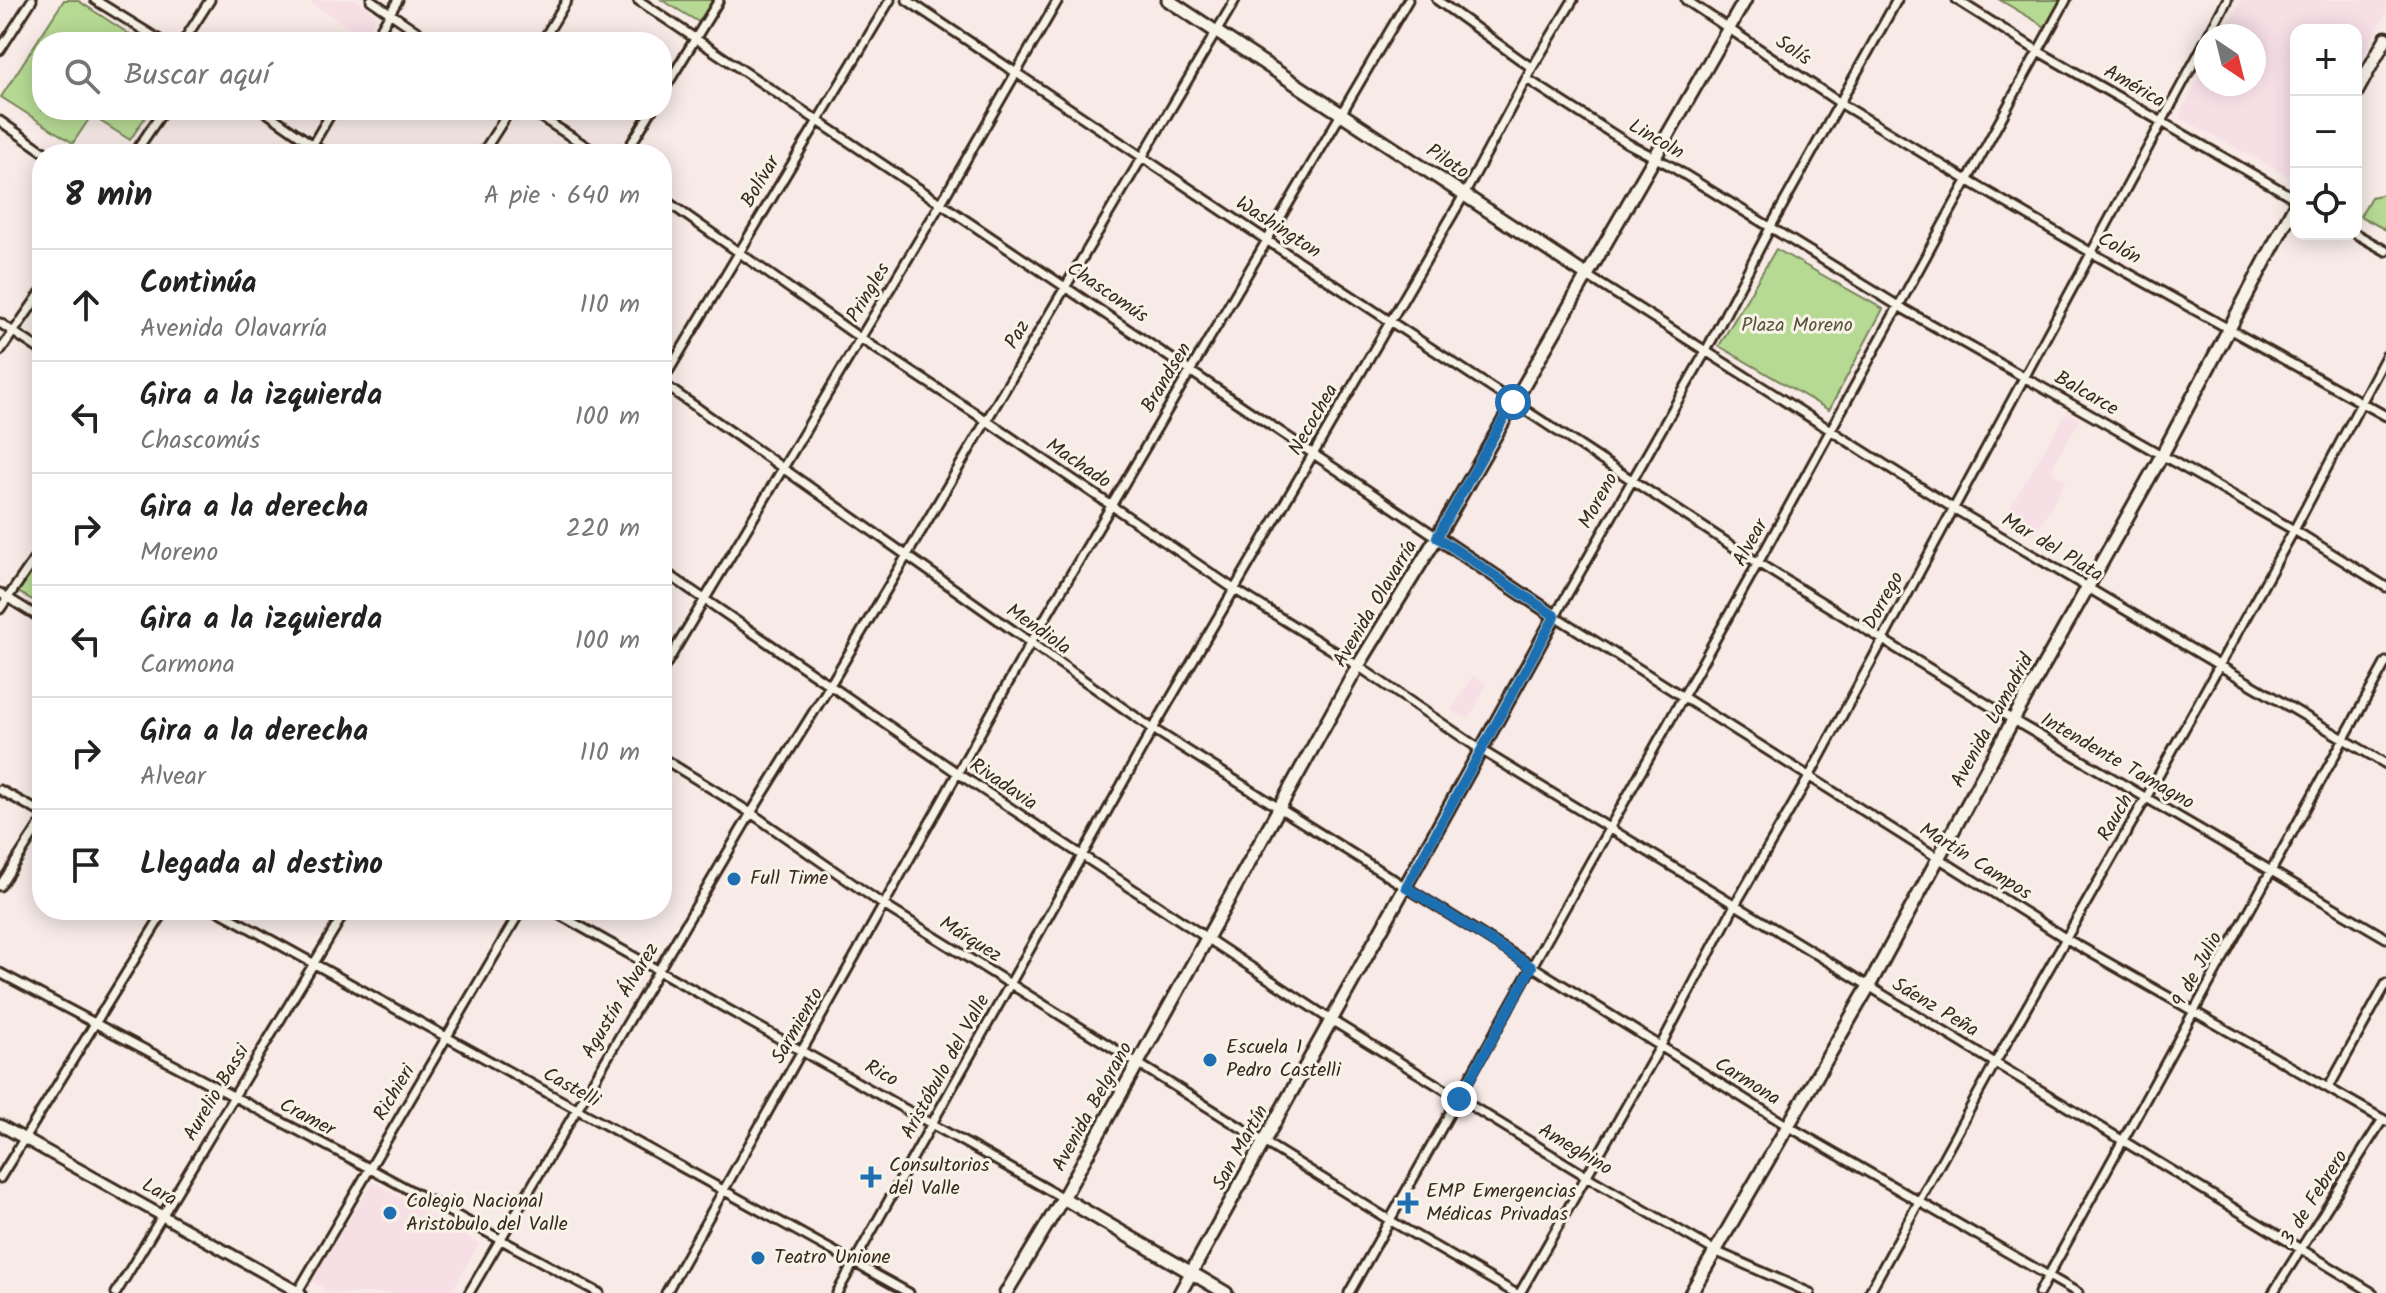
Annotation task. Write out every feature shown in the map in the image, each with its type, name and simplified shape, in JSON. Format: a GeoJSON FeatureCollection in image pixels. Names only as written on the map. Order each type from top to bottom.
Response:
{"type":"FeatureCollection","features":[{"type":"Feature","properties":{"kind":"main road","name":"Piloto"},"geometry":{"type":"LineString","coordinates":[[1168,0],[1586,275]]}},
{"type":"Feature","properties":{"kind":"main road","name":"Avenida Olavarría"},"geometry":{"type":"LineString","coordinates":[[1208,937],[1358,666],[1437,537],[1745,0]]}},
{"type":"Feature","properties":{"kind":"main road"},"geometry":{"type":"LineString","coordinates":[[2362,82],[2386,38]]}},
{"type":"Feature","properties":{"kind":"main road","name":"Avenida Lamadrid"},"geometry":{"type":"LineString","coordinates":[[1691,1293],[1940,858],[2013,720],[2162,455],[2290,212]]}},
{"type":"Feature","properties":{"kind":"main road","name":"Chascomús"},"geometry":{"type":"LineString","coordinates":[[1437,537],[1555,616]]}},
{"type":"Feature","properties":{"kind":"main road","name":"Moreno"},"geometry":{"type":"LineString","coordinates":[[1331,1020],[1555,616]]}},
{"type":"Feature","properties":{"kind":"main road","name":"Avenida Belgrano"},"geometry":{"type":"LineString","coordinates":[[1006,1293],[1063,1198],[1208,937]]}},
{"type":"Feature","properties":{"kind":"main road","name":"San Martín"},"geometry":{"type":"LineString","coordinates":[[1180,1293],[1331,1020]]}},
{"type":"Feature","properties":{"kind":"main road","name":"Rico"},"geometry":{"type":"LineString","coordinates":[[1063,1198],[1226,1293]]}},
{"type":"Feature","properties":{"kind":"street"},"geometry":{"type":"LineString","coordinates":[[0,50],[32,0]]}},
{"type":"Feature","properties":{"kind":"street"},"geometry":{"type":"LineString","coordinates":[[95,0],[147,32]]}},
{"type":"Feature","properties":{"kind":"street"},"geometry":{"type":"LineString","coordinates":[[189,32],[210,0]]}},
{"type":"Feature","properties":{"kind":"street"},"geometry":{"type":"LineString","coordinates":[[371,0],[418,32]]}},
{"type":"Feature","properties":{"kind":"street"},"geometry":{"type":"LineString","coordinates":[[379,32],[398,0]]}},
{"type":"Feature","properties":{"kind":"street"},"geometry":{"type":"LineString","coordinates":[[548,32],[567,0]]}},
{"type":"Feature","properties":{"kind":"street","name":"Chascomús"},"geometry":{"type":"LineString","coordinates":[[638,0],[1437,537]]}},
{"type":"Feature","properties":{"kind":"street"},"geometry":{"type":"LineString","coordinates":[[672,77],[719,0]]}},
{"type":"Feature","properties":{"kind":"street","name":"Bolívar"},"geometry":{"type":"LineString","coordinates":[[672,365],[890,0]]}},
{"type":"Feature","properties":{"kind":"street","name":"Washington"},"geometry":{"type":"LineString","coordinates":[[907,0],[1632,480]]}},
{"type":"Feature","properties":{"kind":"street","name":"Pringles"},"geometry":{"type":"LineString","coordinates":[[705,600],[1058,0]]}},
{"type":"Feature","properties":{"kind":"street","name":"Paz"},"geometry":{"type":"LineString","coordinates":[[829,687],[1235,0]]}},
{"type":"Feature","properties":{"kind":"street","name":"Brandsen"},"geometry":{"type":"LineString","coordinates":[[959,774],[1110,505],[1408,0]]}},
{"type":"Feature","properties":{"kind":"street"},"geometry":{"type":"LineString","coordinates":[[1437,0],[1532,68]]}},
{"type":"Feature","properties":{"kind":"street","name":"Necochea"},"geometry":{"type":"LineString","coordinates":[[1083,856],[1573,0]]}},
{"type":"Feature","properties":{"kind":"street","name":"Solís"},"geometry":{"type":"LineString","coordinates":[[1686,0],[1840,103]]}},
{"type":"Feature","properties":{"kind":"street","name":"Moreno"},"geometry":{"type":"LineString","coordinates":[[1555,616],[1706,351],[1770,228],[1897,0]]}},
{"type":"Feature","properties":{"kind":"street","name":"América"},"geometry":{"type":"LineString","coordinates":[[1957,0],[2038,51],[2290,197]]}},
{"type":"Feature","properties":{"kind":"street","name":"Alvear"},"geometry":{"type":"LineString","coordinates":[[1349,1293],[1900,307],[2066,0]]}},
{"type":"Feature","properties":{"kind":"street","name":"Dorrego"},"geometry":{"type":"LineString","coordinates":[[2214,24],[2227,0]]}},
{"type":"Feature","properties":{"kind":"street","name":"Dorrego"},"geometry":{"type":"LineString","coordinates":[[1518,1293],[1660,1047],[1735,905],[1809,777],[2194,62]]}},
{"type":"Feature","properties":{"kind":"street","name":"Lincoln"},"geometry":{"type":"LineString","coordinates":[[1527,79],[1770,228]]}},
{"type":"Feature","properties":{"kind":"street","name":"Colón"},"geometry":{"type":"LineString","coordinates":[[1840,103],[2092,253],[2386,416]]}},
{"type":"Feature","properties":{"kind":"street"},"geometry":{"type":"LineString","coordinates":[[141,144],[157,120]]}},
{"type":"Feature","properties":{"kind":"street"},"geometry":{"type":"LineString","coordinates":[[277,120],[311,144]]}},
{"type":"Feature","properties":{"kind":"street"},"geometry":{"type":"LineString","coordinates":[[313,144],[327,120]]}},
{"type":"Feature","properties":{"kind":"street"},"geometry":{"type":"LineString","coordinates":[[488,144],[504,120]]}},
{"type":"Feature","properties":{"kind":"street"},"geometry":{"type":"LineString","coordinates":[[545,120],[583,144]]}},
{"type":"Feature","properties":{"kind":"street"},"geometry":{"type":"LineString","coordinates":[[631,144],[646,120]]}},
{"type":"Feature","properties":{"kind":"street"},"geometry":{"type":"LineString","coordinates":[[0,121],[33,144]]}},
{"type":"Feature","properties":{"kind":"street","name":"Machado"},"geometry":{"type":"LineString","coordinates":[[672,205],[860,338],[1481,750]]}},
{"type":"Feature","properties":{"kind":"street","name":"Balcarce"},"geometry":{"type":"LineString","coordinates":[[1770,228],[1900,307],[2294,530],[2386,587]]}},
{"type":"Feature","properties":{"kind":"street"},"geometry":{"type":"LineString","coordinates":[[2362,237],[2386,251]]}},
{"type":"Feature","properties":{"kind":"street","name":"Piloto"},"geometry":{"type":"LineString","coordinates":[[1586,275],[1706,351]]}},
{"type":"Feature","properties":{"kind":"street"},"geometry":{"type":"LineString","coordinates":[[0,351],[32,305]]}},
{"type":"Feature","properties":{"kind":"street"},"geometry":{"type":"LineString","coordinates":[[0,323],[32,344]]}},
{"type":"Feature","properties":{"kind":"street","name":"Mar del Plata"},"geometry":{"type":"LineString","coordinates":[[1706,351],[1953,508],[2386,764]]}},
{"type":"Feature","properties":{"kind":"street","name":"Rauch"},"geometry":{"type":"LineString","coordinates":[[1869,1293],[2294,530],[2386,356]]}},
{"type":"Feature","properties":{"kind":"street","name":"Mendiola"},"geometry":{"type":"LineString","coordinates":[[672,389],[1153,729],[1406,887]]}},
{"type":"Feature","properties":{"kind":"street","name":"Intendente Tamagno"},"geometry":{"type":"LineString","coordinates":[[1632,480],[1758,563],[2013,720],[2386,938]]}},
{"type":"Feature","properties":{"kind":"street"},"geometry":{"type":"LineString","coordinates":[[0,609],[4,596],[32,561]]}},
{"type":"Feature","properties":{"kind":"street","name":"Rivadavia"},"geometry":{"type":"LineString","coordinates":[[672,577],[829,687],[1331,1020]]}},
{"type":"Feature","properties":{"kind":"street"},"geometry":{"type":"LineString","coordinates":[[4,596],[32,613]]}},
{"type":"Feature","properties":{"kind":"street"},"geometry":{"type":"LineString","coordinates":[[672,654],[705,600]]}},
{"type":"Feature","properties":{"kind":"street","name":"Martín Campos"},"geometry":{"type":"LineString","coordinates":[[1555,616],[2065,938],[2384,1120]]}},
{"type":"Feature","properties":{"kind":"street","name":"9 de Julio"},"geometry":{"type":"LineString","coordinates":[[2039,1293],[2386,662]]}},
{"type":"Feature","properties":{"kind":"street","name":"Agustín Álvarez"},"geometry":{"type":"LineString","coordinates":[[469,1293],[751,813],[829,687]]}},
{"type":"Feature","properties":{"kind":"street","name":"Sáenz Peña"},"geometry":{"type":"LineString","coordinates":[[1481,750],[2373,1293]]}},
{"type":"Feature","properties":{"kind":"street","name":"Márquez"},"geometry":{"type":"LineString","coordinates":[[672,764],[751,813],[885,906],[1391,1221],[1518,1293]]}},
{"type":"Feature","properties":{"kind":"street","name":"Sarmiento"},"geometry":{"type":"LineString","coordinates":[[666,1293],[959,774]]}},
{"type":"Feature","properties":{"kind":"street"},"geometry":{"type":"LineString","coordinates":[[0,790],[32,808]]}},
{"type":"Feature","properties":{"kind":"street"},"geometry":{"type":"LineString","coordinates":[[0,886],[32,836]]}},
{"type":"Feature","properties":{"kind":"street","name":"Aristóbulo del Valle"},"geometry":{"type":"LineString","coordinates":[[837,1293],[1083,856]]}},
{"type":"Feature","properties":{"kind":"street","name":"Carmona"},"geometry":{"type":"LineString","coordinates":[[1406,887],[1788,1126],[2078,1293]]}},
{"type":"Feature","properties":{"kind":"street"},"geometry":{"type":"LineString","coordinates":[[0,1178],[159,920]]}},
{"type":"Feature","properties":{"kind":"street","name":"Castelli"},"geometry":{"type":"LineString","coordinates":[[234,920],[909,1293]]}},
{"type":"Feature","properties":{"kind":"street","name":"Aurelio Bassi"},"geometry":{"type":"LineString","coordinates":[[116,1293],[340,920]]}},
{"type":"Feature","properties":{"kind":"street","name":"Richieri"},"geometry":{"type":"LineString","coordinates":[[298,1293],[515,920]]}},
{"type":"Feature","properties":{"kind":"street","name":"Rico"},"geometry":{"type":"LineString","coordinates":[[569,920],[1063,1198]]}},
{"type":"Feature","properties":{"kind":"street","name":"Cramer"},"geometry":{"type":"LineString","coordinates":[[0,973],[599,1293]]}},
{"type":"Feature","properties":{"kind":"street"},"geometry":{"type":"LineString","coordinates":[[2329,1087],[2386,984]]}},
{"type":"Feature","properties":{"kind":"street","name":"Ameghino"},"geometry":{"type":"LineString","coordinates":[[1331,1020],[1715,1251],[1810,1293]]}},
{"type":"Feature","properties":{"kind":"street","name":"3 de Febrero"},"geometry":{"type":"LineString","coordinates":[[2273,1293],[2384,1120]]}},
{"type":"Feature","properties":{"kind":"street","name":"Lara"},"geometry":{"type":"LineString","coordinates":[[0,1125],[298,1293]]}},
{"type":"Feature","properties":{"kind":"shaded area"},"geometry":{"type":"Polygon","coordinates":[[[307,0],[356,0],[377,15],[367,32],[356,32],[307,0]]]}},
{"type":"Feature","properties":{"kind":"shaded area"},"geometry":{"type":"Polygon","coordinates":[[[2241,0],[2386,0],[2386,13],[2362,59],[2362,24],[2290,24],[2290,176],[2182,119],[2180,113],[2194,87],[2194,96],[2266,96],[2266,24],[2228,24],[2241,0]]]}},
{"type":"Feature","properties":{"kind":"shaded area"},"geometry":{"type":"Polygon","coordinates":[[[2067,412],[2080,420],[2050,471],[2066,480],[2035,535],[2004,517],[2067,412]]]}},
{"type":"Feature","properties":{"kind":"shaded area"},"geometry":{"type":"Polygon","coordinates":[[[1473,676],[1487,684],[1469,719],[1451,710],[1473,676]]]}},
{"type":"Feature","properties":{"kind":"shaded area","name":"Colegio Nacional Aristobulo del Valle"},"geometry":{"type":"Polygon","coordinates":[[[373,1182],[479,1244],[451,1293],[332,1293],[311,1281],[373,1182]]]}},
{"type":"Feature","properties":{"kind":"green space"},"geometry":{"type":"Polygon","coordinates":[[[64,0],[77,0],[126,32],[43,32],[64,0]]]}},
{"type":"Feature","properties":{"kind":"green space"},"geometry":{"type":"Polygon","coordinates":[[[662,0],[717,0],[702,24],[662,0]]]}},
{"type":"Feature","properties":{"kind":"green space"},"geometry":{"type":"Polygon","coordinates":[[[2000,0],[2064,0],[2049,29],[2000,0]]]}},
{"type":"Feature","properties":{"kind":"green space"},"geometry":{"type":"Polygon","coordinates":[[[32,49],[32,117],[1,97],[32,49]]]}},
{"type":"Feature","properties":{"kind":"green space"},"geometry":{"type":"Polygon","coordinates":[[[37,120],[88,120],[73,143],[37,120]]]}},
{"type":"Feature","properties":{"kind":"green space"},"geometry":{"type":"Polygon","coordinates":[[[101,120],[143,120],[130,140],[101,120]]]}},
{"type":"Feature","properties":{"kind":"green space"},"geometry":{"type":"Polygon","coordinates":[[[2386,194],[2386,230],[2362,217],[2371,197],[2386,194]]]}},
{"type":"Feature","properties":{"kind":"green space","name":"Plaza Moreno"},"geometry":{"type":"Polygon","coordinates":[[[1776,249],[1883,309],[1829,410],[1719,346],[1776,249]]]}},
{"type":"Feature","properties":{"kind":"green space"},"geometry":{"type":"Polygon","coordinates":[[[32,565],[32,600],[14,590],[32,565]]]}},
{"type":"Feature","properties":{"kind":"place","name":"Full Time"},"geometry":{"type":"Point","coordinates":[734,879]}},
{"type":"Feature","properties":{"kind":"place","name":"Escuela 1 Pedro Castelli"},"geometry":{"type":"Point","coordinates":[1210,1060]}},
{"type":"Feature","properties":{"kind":"place","name":"Consultorios del Valle"},"geometry":{"type":"Point","coordinates":[871,1177]}},
{"type":"Feature","properties":{"kind":"place","name":"EMP Emergencias Médicas Privadas"},"geometry":{"type":"Point","coordinates":[1408,1203]}},
{"type":"Feature","properties":{"kind":"place","name":"Colegio Nacional Aristobulo del Valle"},"geometry":{"type":"Point","coordinates":[390,1213]}},
{"type":"Feature","properties":{"kind":"place","name":"Teatro Unione"},"geometry":{"type":"Point","coordinates":[758,1258]}},
{"type":"Feature","properties":{"kind":"route"},"geometry":{"type":"LineString","coordinates":[[1459,1099],[1532,967],[1406,887],[1555,616],[1437,537],[1513,402]]}}]}
